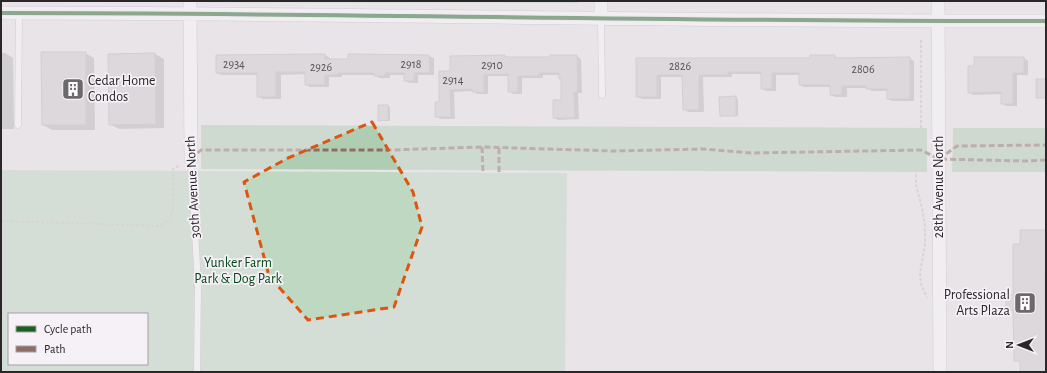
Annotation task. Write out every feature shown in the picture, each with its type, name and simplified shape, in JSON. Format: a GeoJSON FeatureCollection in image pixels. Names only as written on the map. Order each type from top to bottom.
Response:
{"type":"FeatureCollection","features":[{"type":"Feature","properties":{"kind":"street"},"geometry":{"type":"LineString","coordinates":[[601,1],[601,19]]}},
{"type":"Feature","properties":{"kind":"street","name":"28th Avenue North"},"geometry":{"type":"LineString","coordinates":[[938,1],[940,372]]}},
{"type":"Feature","properties":{"kind":"street"},"geometry":{"type":"LineString","coordinates":[[1,13],[190,7],[601,19],[1046,21]]}},
{"type":"Feature","properties":{"kind":"street","name":"30th Avenue North"},"geometry":{"type":"LineString","coordinates":[[190,7],[191,159]]}},
{"type":"Feature","properties":{"kind":"lane"},"geometry":{"type":"LineString","coordinates":[[18,125],[19,13]]}},
{"type":"Feature","properties":{"kind":"lane"},"geometry":{"type":"LineString","coordinates":[[601,19],[603,38],[602,95]]}},
{"type":"Feature","properties":{"kind":"lane","name":"30th Avenue North"},"geometry":{"type":"LineString","coordinates":[[191,159],[198,285],[197,372]]}},
{"type":"Feature","properties":{"kind":"path"},"geometry":{"type":"LineString","coordinates":[[921,40],[921,150],[916,172],[916,185],[925,226],[925,244],[920,274],[921,284],[928,300]]}},
{"type":"Feature","properties":{"kind":"path"},"geometry":{"type":"LineString","coordinates":[[1,221],[160,226],[170,219],[173,207],[173,169],[191,159]]}},
{"type":"Feature","properties":{"kind":"highlighted area"},"geometry":{"type":"Polygon","coordinates":[[[372,122],[413,192],[422,227],[394,307],[308,320],[269,276],[244,182],[288,158],[372,122]]]}},
{"type":"Feature","properties":{"kind":"green space"},"geometry":{"type":"Polygon","coordinates":[[[578,1],[578,3],[199,2],[578,1]]]}},
{"type":"Feature","properties":{"kind":"green space"},"geometry":{"type":"Polygon","coordinates":[[[201,125],[927,128],[927,172],[201,169],[201,125]]]}},
{"type":"Feature","properties":{"kind":"green space"},"geometry":{"type":"Polygon","coordinates":[[[953,128],[1046,128],[1046,172],[952,172],[953,128]]]}},
{"type":"Feature","properties":{"kind":"green space","name":"Yunker Farm Park & Dog Park"},"geometry":{"type":"Polygon","coordinates":[[[1,170],[567,173],[565,372],[1,372],[1,170]]]}},
{"type":"Feature","properties":{"kind":"building"},"geometry":{"type":"Polygon","coordinates":[[[41,52],[86,52],[86,125],[42,125],[41,52]]]}},
{"type":"Feature","properties":{"kind":"building"},"geometry":{"type":"Polygon","coordinates":[[[155,53],[156,124],[109,125],[108,54],[155,53]]]}},
{"type":"Feature","properties":{"kind":"building"},"geometry":{"type":"Polygon","coordinates":[[[325,54],[325,59],[348,59],[348,54],[429,55],[430,73],[414,73],[414,81],[404,81],[404,73],[385,73],[385,76],[374,76],[374,73],[338,73],[338,75],[325,75],[325,85],[305,85],[305,72],[276,72],[276,97],[257,97],[257,73],[216,73],[216,55],[325,54]]]}},
{"type":"Feature","properties":{"kind":"building"},"geometry":{"type":"Polygon","coordinates":[[[505,55],[505,57],[550,57],[550,55],[577,55],[578,92],[574,92],[575,118],[553,118],[553,100],[561,100],[561,79],[559,79],[559,73],[539,73],[539,76],[518,76],[518,92],[508,92],[508,74],[484,75],[484,92],[472,92],[472,89],[450,90],[451,117],[435,117],[435,102],[439,102],[439,71],[450,71],[450,56],[505,55]]]}},
{"type":"Feature","properties":{"kind":"building"},"geometry":{"type":"Polygon","coordinates":[[[810,55],[835,55],[835,58],[910,57],[910,99],[887,99],[887,89],[866,89],[866,86],[842,86],[842,95],[830,95],[830,85],[799,85],[799,73],[772,73],[772,89],[761,89],[761,72],[728,72],[728,75],[699,75],[699,110],[683,110],[682,75],[657,75],[657,97],[636,97],[636,58],[810,58],[810,55]]]}},
{"type":"Feature","properties":{"kind":"building"},"geometry":{"type":"Polygon","coordinates":[[[974,57],[1024,57],[1024,73],[1013,73],[1013,104],[1001,104],[1001,92],[968,93],[968,66],[974,66],[974,57]]]}},
{"type":"Feature","properties":{"kind":"building"},"geometry":{"type":"Polygon","coordinates":[[[1036,79],[1046,79],[1046,98],[1036,98],[1036,79]]]}},
{"type":"Feature","properties":{"kind":"building"},"geometry":{"type":"Polygon","coordinates":[[[736,96],[736,116],[720,116],[719,97],[736,96]]]}},
{"type":"Feature","properties":{"kind":"building"},"geometry":{"type":"Polygon","coordinates":[[[378,105],[388,105],[388,120],[378,121],[378,105]]]}},
{"type":"Feature","properties":{"kind":"building","name":"Professional Arts Plaza"},"geometry":{"type":"Polygon","coordinates":[[[1020,230],[1046,230],[1046,372],[1020,372],[1020,361],[1014,361],[1013,310],[1006,310],[1006,295],[1013,295],[1013,244],[1020,244],[1020,230]]]}},
{"type":"Feature","properties":{"kind":"marked path"},"geometry":{"type":"LineString","coordinates":[[939,159],[957,146],[1046,145]]}},
{"type":"Feature","properties":{"kind":"marked path"},"geometry":{"type":"LineString","coordinates":[[482,147],[483,173]]}},
{"type":"Feature","properties":{"kind":"marked path"},"geometry":{"type":"LineString","coordinates":[[191,159],[201,150],[391,150],[482,147],[613,151],[704,149],[751,153],[921,150],[939,159],[1046,160]]}},
{"type":"Feature","properties":{"kind":"marked path"},"geometry":{"type":"LineString","coordinates":[[499,148],[499,173]]}},
{"type":"Feature","properties":{"kind":"cycle path"},"geometry":{"type":"LineString","coordinates":[[1,13],[1046,21]]}},
{"type":"Feature","properties":{"kind":"place","name":"Cedar Home Condos"},"geometry":{"type":"Point","coordinates":[73,89]}},
{"type":"Feature","properties":{"kind":"place","name":"Professional Arts Plaza"},"geometry":{"type":"Point","coordinates":[1025,303]}}]}
